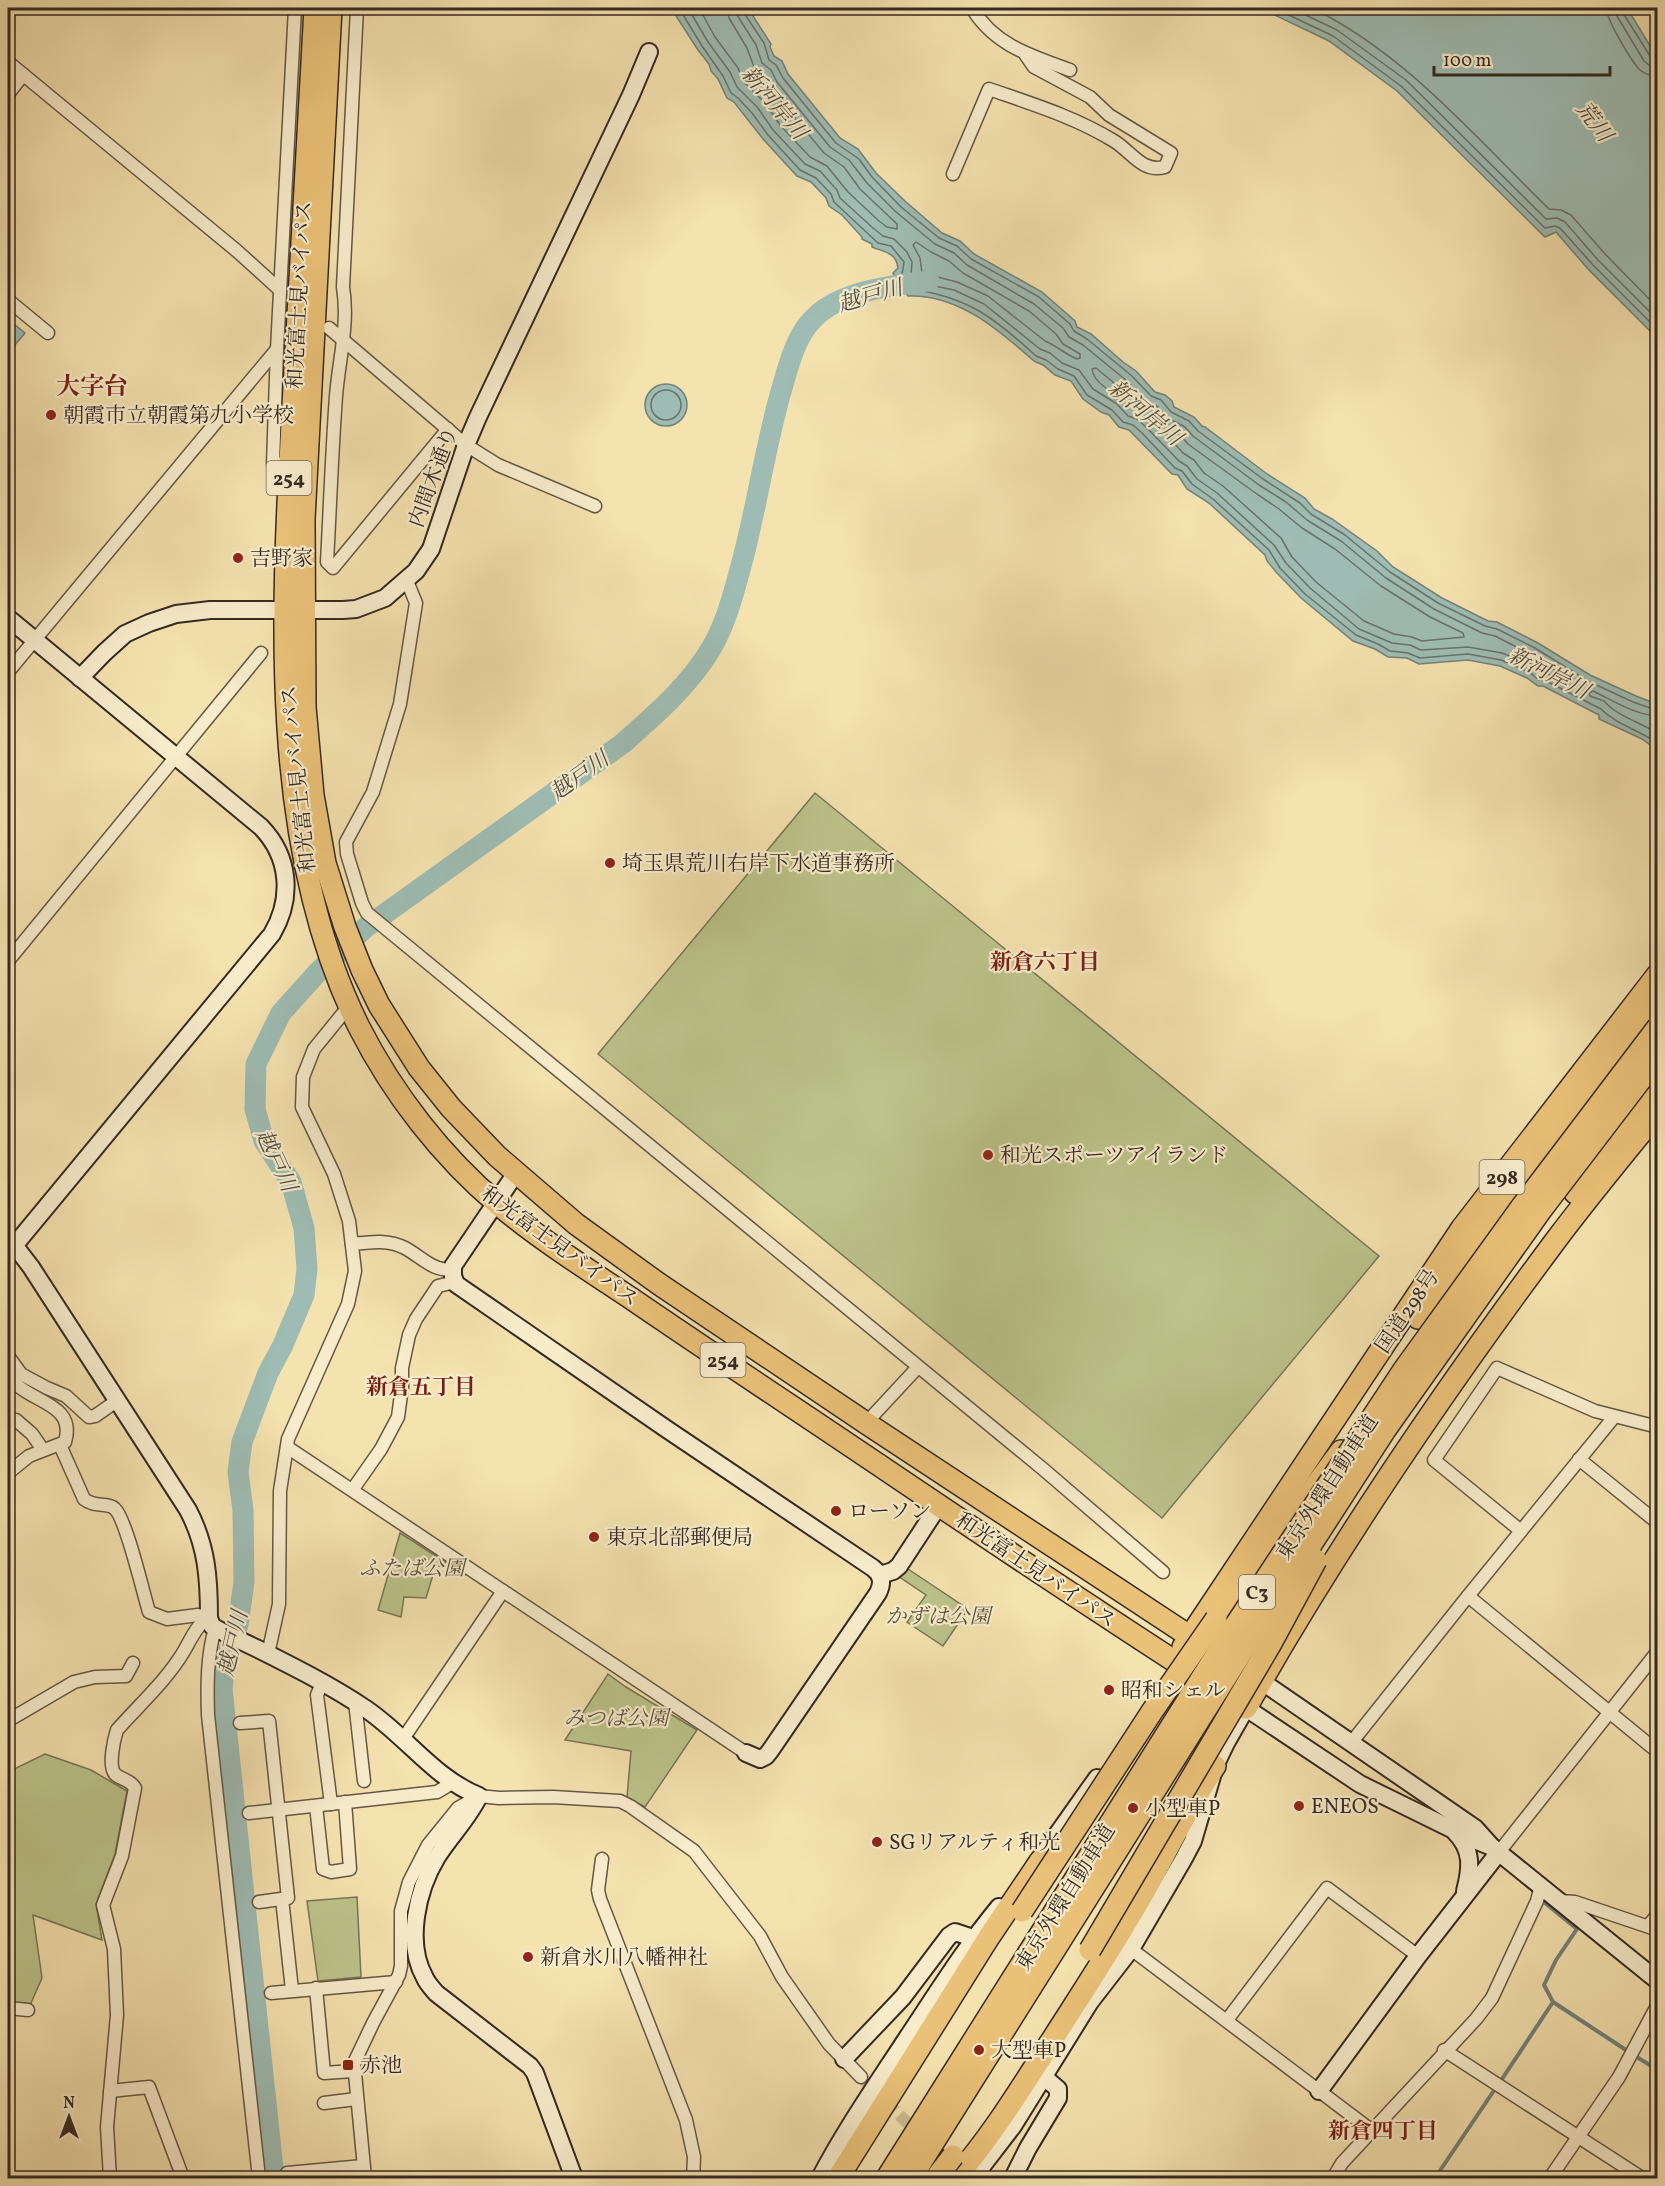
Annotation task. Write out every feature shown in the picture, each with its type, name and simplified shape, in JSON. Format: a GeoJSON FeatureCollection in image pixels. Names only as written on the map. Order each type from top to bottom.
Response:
{"type":"FeatureCollection","features":[{"type":"Feature","properties":{"kind":"highway","name":"和光富士見バイパス"},"geometry":{"type":"LineString","coordinates":[[315,8],[286,550],[295,610],[313,795],[325,863],[345,927],[362,970],[399,1038],[451,1108],[516,1173],[609,1248],[866,1423],[1189,1637],[1261,1681]]}},
{"type":"Feature","properties":{"kind":"highway","name":"和光富士見バイパス"},"geometry":{"type":"LineString","coordinates":[[331,8],[305,512],[288,709],[297,805],[308,874],[326,945],[346,997],[378,1061],[412,1111],[452,1159],[496,1203],[581,1265],[1246,1708]]}},
{"type":"Feature","properties":{"kind":"highway","name":"国道298号"},"geometry":{"type":"LineString","coordinates":[[1174,1661],[1462,1228],[1658,974]]}},
{"type":"Feature","properties":{"kind":"highway"},"geometry":{"type":"LineString","coordinates":[[1233,1570],[1257,1547],[1443,1284],[1529,1167],[1658,999]]}},
{"type":"Feature","properties":{"kind":"highway","name":"東京外環自動車道"},"geometry":{"type":"LineString","coordinates":[[887,2178],[1227,1638],[1403,1371],[1523,1205],[1658,1027]]}},
{"type":"Feature","properties":{"kind":"highway","name":"東京外環自動車道"},"geometry":{"type":"LineString","coordinates":[[911,2178],[1243,1650],[1385,1430],[1541,1210],[1658,1057]]}},
{"type":"Feature","properties":{"kind":"highway"},"geometry":{"type":"LineString","coordinates":[[1420,1428],[1453,1367],[1554,1221],[1658,1084]]}},
{"type":"Feature","properties":{"kind":"highway"},"geometry":{"type":"LineString","coordinates":[[1246,1708],[1341,1549],[1420,1428],[1557,1239],[1658,1112]]}},
{"type":"Feature","properties":{"kind":"highway"},"geometry":{"type":"LineString","coordinates":[[1022,1911],[1153,1710],[1216,1619],[1320,1477],[1403,1371]]}},
{"type":"Feature","properties":{"kind":"highway"},"geometry":{"type":"LineString","coordinates":[[1090,1950],[1270,1645],[1385,1430]]}},
{"type":"Feature","properties":{"kind":"highway"},"geometry":{"type":"LineString","coordinates":[[1193,1673],[1222,1657],[1266,1611],[1341,1549]]}},
{"type":"Feature","properties":{"kind":"highway"},"geometry":{"type":"LineString","coordinates":[[955,2178],[1004,2116],[1090,1981],[1140,1898],[1197,1792],[1215,1766]]}},
{"type":"Feature","properties":{"kind":"highway"},"geometry":{"type":"LineString","coordinates":[[853,2178],[887,2109],[989,1937],[1041,1860]]}},
{"type":"Feature","properties":{"kind":"highway"},"geometry":{"type":"LineString","coordinates":[[838,2178],[887,2109]]}},
{"type":"Feature","properties":{"kind":"highway"},"geometry":{"type":"LineString","coordinates":[[936,2178],[953,2156]]}},
{"type":"Feature","properties":{"kind":"street"},"geometry":{"type":"LineString","coordinates":[[290,463],[273,464],[295,8]]}},
{"type":"Feature","properties":{"kind":"street"},"geometry":{"type":"LineString","coordinates":[[357,8],[343,287],[346,302],[345,340],[336,397],[327,562],[333,568],[448,429]]}},
{"type":"Feature","properties":{"kind":"street"},"geometry":{"type":"LineString","coordinates":[[972,8],[987,29],[1011,47],[1070,70]]}},
{"type":"Feature","properties":{"kind":"street"},"geometry":{"type":"LineString","coordinates":[[953,174],[989,89],[1092,128],[1117,143],[1145,166],[1156,170],[1165,167],[1171,153],[1109,115],[1090,97],[1034,67],[1025,54]]}},
{"type":"Feature","properties":{"kind":"street","name":"内間木通り"},"geometry":{"type":"LineString","coordinates":[[81,678],[125,634],[162,618],[210,610],[356,609],[385,598],[407,581],[431,549],[466,445],[631,95],[646,56]]}},
{"type":"Feature","properties":{"kind":"street"},"geometry":{"type":"LineString","coordinates":[[8,62],[237,251],[280,290]]}},
{"type":"Feature","properties":{"kind":"street"},"geometry":{"type":"LineString","coordinates":[[8,94],[23,75]]}},
{"type":"Feature","properties":{"kind":"street"},"geometry":{"type":"LineString","coordinates":[[8,300],[48,333]]}},
{"type":"Feature","properties":{"kind":"street"},"geometry":{"type":"LineString","coordinates":[[329,328],[466,445],[498,465],[596,506]]}},
{"type":"Feature","properties":{"kind":"street"},"geometry":{"type":"LineString","coordinates":[[8,672],[277,349]]}},
{"type":"Feature","properties":{"kind":"street"},"geometry":{"type":"LineString","coordinates":[[407,581],[416,603],[400,704],[373,792],[346,842],[347,854],[367,913],[1163,1572]]}},
{"type":"Feature","properties":{"kind":"street"},"geometry":{"type":"LineString","coordinates":[[8,618],[261,827],[275,844],[283,863],[286,882],[285,898],[281,916],[272,934],[10,1244],[31,1267],[179,1495],[196,1524],[208,1568],[215,1626],[207,1680],[208,1714],[259,2178]]}},
{"type":"Feature","properties":{"kind":"street"},"geometry":{"type":"LineString","coordinates":[[8,961],[261,653]]}},
{"type":"Feature","properties":{"kind":"street"},"geometry":{"type":"LineString","coordinates":[[268,1654],[279,1604],[280,1491],[290,1432],[348,1304],[355,1270],[349,1221],[334,1174],[302,1107],[303,1077],[314,1049],[346,997]]}},
{"type":"Feature","properties":{"kind":"street"},"geometry":{"type":"LineString","coordinates":[[353,1489],[381,1449],[398,1417],[405,1349],[416,1319],[438,1286],[454,1276],[516,1173]]}},
{"type":"Feature","properties":{"kind":"street"},"geometry":{"type":"LineString","coordinates":[[287,1447],[753,1758],[760,1759],[770,1751],[878,1593],[881,1584],[880,1575],[873,1568],[665,1428],[454,1276],[438,1269],[405,1248],[387,1242],[352,1244]]}},
{"type":"Feature","properties":{"kind":"street"},"geometry":{"type":"LineString","coordinates":[[8,1356],[21,1374],[66,1396],[89,1417],[95,1416],[118,1400]]}},
{"type":"Feature","properties":{"kind":"street"},"geometry":{"type":"LineString","coordinates":[[866,1423],[918,1367]]}},
{"type":"Feature","properties":{"kind":"street"},"geometry":{"type":"LineString","coordinates":[[1521,1531],[1434,1460],[1497,1368],[1594,1411],[1658,1427]]}},
{"type":"Feature","properties":{"kind":"street"},"geometry":{"type":"LineString","coordinates":[[8,1372],[16,1385],[58,1411],[64,1418],[67,1435],[65,1442],[29,1456],[8,1473]]}},
{"type":"Feature","properties":{"kind":"street"},"geometry":{"type":"LineString","coordinates":[[1352,1743],[1614,1417]]}},
{"type":"Feature","properties":{"kind":"street"},"geometry":{"type":"LineString","coordinates":[[8,1422],[16,1420],[32,1434],[43,1450]]}},
{"type":"Feature","properties":{"kind":"street"},"geometry":{"type":"LineString","coordinates":[[60,1445],[84,1499],[91,1505],[111,1506],[116,1509],[149,1612],[167,1619],[198,1615],[215,1626]]}},
{"type":"Feature","properties":{"kind":"street"},"geometry":{"type":"LineString","coordinates":[[1579,1459],[1658,1523]]}},
{"type":"Feature","properties":{"kind":"street"},"geometry":{"type":"LineString","coordinates":[[880,1575],[893,1571],[899,1566],[939,1505]]}},
{"type":"Feature","properties":{"kind":"street"},"geometry":{"type":"LineString","coordinates":[[403,1739],[503,1591]]}},
{"type":"Feature","properties":{"kind":"street"},"geometry":{"type":"LineString","coordinates":[[1468,1596],[1658,1752]]}},
{"type":"Feature","properties":{"kind":"street"},"geometry":{"type":"LineString","coordinates":[[110,2178],[107,2127],[117,2015],[114,1949],[103,1905],[122,1856],[135,1788],[132,1783],[115,1774],[111,1767],[114,1738],[117,1730],[178,1661],[205,1620],[355,1702],[403,1739],[443,1777],[479,1796],[553,1797],[620,1802],[630,1806],[689,1846],[747,1917],[782,1977],[829,2044],[861,2077]]}},
{"type":"Feature","properties":{"kind":"street"},"geometry":{"type":"LineString","coordinates":[[1319,2091],[1496,1849],[1658,1651]]}},
{"type":"Feature","properties":{"kind":"street"},"geometry":{"type":"LineString","coordinates":[[820,2178],[831,2156],[973,1938],[1041,1860],[1174,1661]]}},
{"type":"Feature","properties":{"kind":"street"},"geometry":{"type":"LineString","coordinates":[[8,1717],[9,1720],[74,1682],[94,1677],[126,1676],[133,1663]]}},
{"type":"Feature","properties":{"kind":"street"},"geometry":{"type":"LineString","coordinates":[[1261,1681],[1475,1828],[1496,1849],[1658,1981]]}},
{"type":"Feature","properties":{"kind":"street"},"geometry":{"type":"LineString","coordinates":[[322,1683],[317,1695],[331,1804]]}},
{"type":"Feature","properties":{"kind":"street"},"geometry":{"type":"LineString","coordinates":[[355,1702],[364,1781]]}},
{"type":"Feature","properties":{"kind":"street"},"geometry":{"type":"LineString","coordinates":[[973,2178],[1013,2126],[1090,2002],[1131,1949],[1193,1841],[1215,1766],[1246,1708],[1360,1784],[1496,1849]]}},
{"type":"Feature","properties":{"kind":"street"},"geometry":{"type":"LineString","coordinates":[[240,1723],[269,1721],[279,1810],[288,1898],[259,1902]]}},
{"type":"Feature","properties":{"kind":"street"},"geometry":{"type":"LineString","coordinates":[[249,1813],[437,1792],[452,1783]]}},
{"type":"Feature","properties":{"kind":"street"},"geometry":{"type":"LineString","coordinates":[[293,2175],[364,2172],[353,2071],[357,2054],[396,1982],[401,1966],[401,1911],[409,1882],[428,1845],[458,1808],[479,1796]]}},
{"type":"Feature","properties":{"kind":"street"},"geometry":{"type":"LineString","coordinates":[[479,1796],[471,1812],[449,1838],[425,1879],[415,1926],[419,1964],[424,1978],[436,1993],[531,2066],[574,2178]]}},
{"type":"Feature","properties":{"kind":"street"},"geometry":{"type":"LineString","coordinates":[[316,1806],[323,1869],[331,1872],[350,1869],[345,1802]]}},
{"type":"Feature","properties":{"kind":"street"},"geometry":{"type":"LineString","coordinates":[[1449,1827],[1459,1836],[1469,1853],[1470,1869],[1464,1895]]}},
{"type":"Feature","properties":{"kind":"street"},"geometry":{"type":"LineString","coordinates":[[602,1859],[598,1890],[600,1899],[686,2120],[694,2157],[693,2178]]}},
{"type":"Feature","properties":{"kind":"street"},"geometry":{"type":"LineString","coordinates":[[1333,2178],[1342,2163],[1371,2130],[1444,2050],[1476,2019],[1492,1998],[1537,1901],[1541,1885]]}},
{"type":"Feature","properties":{"kind":"street"},"geometry":{"type":"LineString","coordinates":[[1227,2020],[1328,1888],[1418,1956]]}},
{"type":"Feature","properties":{"kind":"street"},"geometry":{"type":"LineString","coordinates":[[282,1899],[292,1990]]}},
{"type":"Feature","properties":{"kind":"street"},"geometry":{"type":"LineString","coordinates":[[1560,1901],[1575,1902],[1653,1928],[1658,1914]]}},
{"type":"Feature","properties":{"kind":"street"},"geometry":{"type":"LineString","coordinates":[[844,2059],[903,1997],[949,1936],[955,1932],[973,1938]]}},
{"type":"Feature","properties":{"kind":"street"},"geometry":{"type":"LineString","coordinates":[[1131,1949],[1371,2130]]}},
{"type":"Feature","properties":{"kind":"street"},"geometry":{"type":"LineString","coordinates":[[272,1993],[396,1982]]}},
{"type":"Feature","properties":{"kind":"street"},"geometry":{"type":"LineString","coordinates":[[316,1989],[324,2073],[353,2071]]}},
{"type":"Feature","properties":{"kind":"street"},"geometry":{"type":"LineString","coordinates":[[1550,2178],[1619,2077],[1658,2004]]}},
{"type":"Feature","properties":{"kind":"street"},"geometry":{"type":"LineString","coordinates":[[8,2008],[28,2010]]}},
{"type":"Feature","properties":{"kind":"street"},"geometry":{"type":"LineString","coordinates":[[1444,2050],[1642,2178]]}},
{"type":"Feature","properties":{"kind":"street"},"geometry":{"type":"LineString","coordinates":[[1013,2178],[1058,2098],[1058,2089],[1044,2077]]}},
{"type":"Feature","properties":{"kind":"street"},"geometry":{"type":"LineString","coordinates":[[110,2091],[149,2087],[183,2178]]}},
{"type":"Feature","properties":{"kind":"street"},"geometry":{"type":"LineString","coordinates":[[324,2103],[356,2099]]}},
{"type":"Feature","properties":{"kind":"green space","name":"和光スポーツアイランド"},"geometry":{"type":"Polygon","coordinates":[[[815,793],[1379,1256],[1162,1518],[598,1054],[815,793]]]}},
{"type":"Feature","properties":{"kind":"green space","name":"ふたば公園"},"geometry":{"type":"Polygon","coordinates":[[[400,1533],[466,1575],[436,1565],[426,1598],[404,1597],[401,1617],[378,1610],[400,1533]]]}},
{"type":"Feature","properties":{"kind":"green space","name":"かずは公園"},"geometry":{"type":"Polygon","coordinates":[[[905,1567],[968,1609],[943,1646],[907,1622],[926,1595],[898,1576],[905,1567]]]}},
{"type":"Feature","properties":{"kind":"green space","name":"みつば公園"},"geometry":{"type":"Polygon","coordinates":[[[608,1674],[697,1730],[645,1807],[627,1797],[631,1751],[565,1740],[608,1674]]]}},
{"type":"Feature","properties":{"kind":"green space"},"geometry":{"type":"Polygon","coordinates":[[[45,1754],[91,1770],[127,1791],[115,1854],[96,1904],[102,1940],[33,1915],[42,1978],[28,2010],[8,2008],[8,1772],[45,1754]]]}},
{"type":"Feature","properties":{"kind":"green space"},"geometry":{"type":"Polygon","coordinates":[[[357,1897],[361,1977],[318,1981],[307,1901],[357,1897]]]}},
{"type":"Feature","properties":{"kind":"water","name":"新河岸川"},"geometry":{"type":"Polygon","coordinates":[[[671,8],[748,8],[771,44],[774,56],[782,61],[788,74],[840,138],[858,149],[876,173],[942,233],[960,241],[974,254],[1042,292],[1075,321],[1077,327],[1091,334],[1136,371],[1155,392],[1165,395],[1172,401],[1174,407],[1194,417],[1202,426],[1267,474],[1305,498],[1314,509],[1377,551],[1393,567],[1442,598],[1538,643],[1590,675],[1657,704],[1657,750],[1642,739],[1599,719],[1599,715],[1500,666],[1468,660],[1419,664],[1407,658],[1388,657],[1375,649],[1353,641],[1301,598],[1276,572],[1265,555],[1209,503],[1187,489],[1178,475],[1172,474],[1129,430],[1119,427],[1109,415],[1083,399],[1071,381],[1055,375],[1034,361],[1007,337],[977,316],[944,301],[908,296],[893,273],[898,268],[895,259],[862,239],[842,215],[829,206],[826,198],[811,182],[797,176],[763,139],[734,102],[727,98],[709,64],[671,8]]]}},
{"type":"Feature","properties":{"kind":"water","name":"荒川"},"geometry":{"type":"Polygon","coordinates":[[[1260,8],[1627,8],[1657,57],[1657,338],[1588,269],[1556,232],[1545,237],[1397,91],[1329,41],[1260,8]]]}},
{"type":"Feature","properties":{"kind":"water"},"geometry":{"type":"Polygon","coordinates":[[[8,319],[25,333],[9,352],[8,350],[8,319]]]}},
{"type":"Feature","properties":{"kind":"water"},"geometry":{"type":"Polygon","coordinates":[[[666,384],[681,390],[687,405],[681,420],[666,426],[651,420],[645,405],[651,390],[666,384]]]}},
{"type":"Feature","properties":{"kind":"waterway","name":"越戸川"},"geometry":{"type":"LineString","coordinates":[[274,2178],[222,1688],[226,1657],[238,1625],[244,1582],[243,1510],[238,1472],[242,1442],[268,1373],[283,1345],[304,1295],[307,1269],[304,1228],[291,1182],[264,1141],[255,1109],[256,1064],[281,1013],[318,972],[365,928],[622,744],[683,687],[712,647],[729,607],[747,544],[776,410],[790,360],[802,333],[814,318],[838,301],[868,291],[929,281]]}},
{"type":"Feature","properties":{"kind":"waterway"},"geometry":{"type":"LineString","coordinates":[[1545,1903],[1577,1929],[1556,1960],[1544,1985],[1553,2002],[1626,2050]]}},
{"type":"Feature","properties":{"kind":"waterway"},"geometry":{"type":"LineString","coordinates":[[1502,2079],[1553,2002]]}},
{"type":"Feature","properties":{"kind":"waterway"},"geometry":{"type":"LineString","coordinates":[[1635,2056],[1658,2070]]}},
{"type":"Feature","properties":{"kind":"waterway"},"geometry":{"type":"LineString","coordinates":[[1435,2178],[1495,2089]]}},
{"type":"Feature","properties":{"kind":"tunnel"},"geometry":{"type":"LineString","coordinates":[[861,2077],[952,2167]]}},
{"type":"Feature","properties":{"kind":"place","name":"朝霞市立朝霞第九小学校"},"geometry":{"type":"Point","coordinates":[51,415]}},
{"type":"Feature","properties":{"kind":"place","name":"吉野家"},"geometry":{"type":"Point","coordinates":[238,558]}},
{"type":"Feature","properties":{"kind":"place","name":"埼玉県荒川右岸下水道事務所"},"geometry":{"type":"Point","coordinates":[610,863]}},
{"type":"Feature","properties":{"kind":"place","name":"和光スポーツアイランド"},"geometry":{"type":"Point","coordinates":[988,1155]}},
{"type":"Feature","properties":{"kind":"place","name":"ローソン"},"geometry":{"type":"Point","coordinates":[836,1511]}},
{"type":"Feature","properties":{"kind":"place","name":"東京北部郵便局"},"geometry":{"type":"Point","coordinates":[594,1537]}},
{"type":"Feature","properties":{"kind":"place","name":"昭和シェル"},"geometry":{"type":"Point","coordinates":[1109,1690]}},
{"type":"Feature","properties":{"kind":"place","name":"ENEOS"},"geometry":{"type":"Point","coordinates":[1299,1806]}},
{"type":"Feature","properties":{"kind":"place","name":"小型車P"},"geometry":{"type":"Point","coordinates":[1133,1808]}},
{"type":"Feature","properties":{"kind":"place","name":"SGリアルティ和光"},"geometry":{"type":"Point","coordinates":[877,1842]}},
{"type":"Feature","properties":{"kind":"place","name":"新倉氷川八幡神社"},"geometry":{"type":"Point","coordinates":[528,1957]}},
{"type":"Feature","properties":{"kind":"place","name":"大型車P"},"geometry":{"type":"Point","coordinates":[979,2050]}},
{"type":"Feature","properties":{"kind":"place","name":"赤池"},"geometry":{"type":"Point","coordinates":[348,2065]}},
{"type":"Feature","properties":{"kind":"district","name":"大字台"},"geometry":{"type":"Point","coordinates":[92,386]}},
{"type":"Feature","properties":{"kind":"district","name":"新倉六丁目"},"geometry":{"type":"Point","coordinates":[1045,961]}},
{"type":"Feature","properties":{"kind":"district","name":"新倉五丁目"},"geometry":{"type":"Point","coordinates":[421,1386]}},
{"type":"Feature","properties":{"kind":"district","name":"新倉四丁目"},"geometry":{"type":"Point","coordinates":[1383,2130]}}]}
